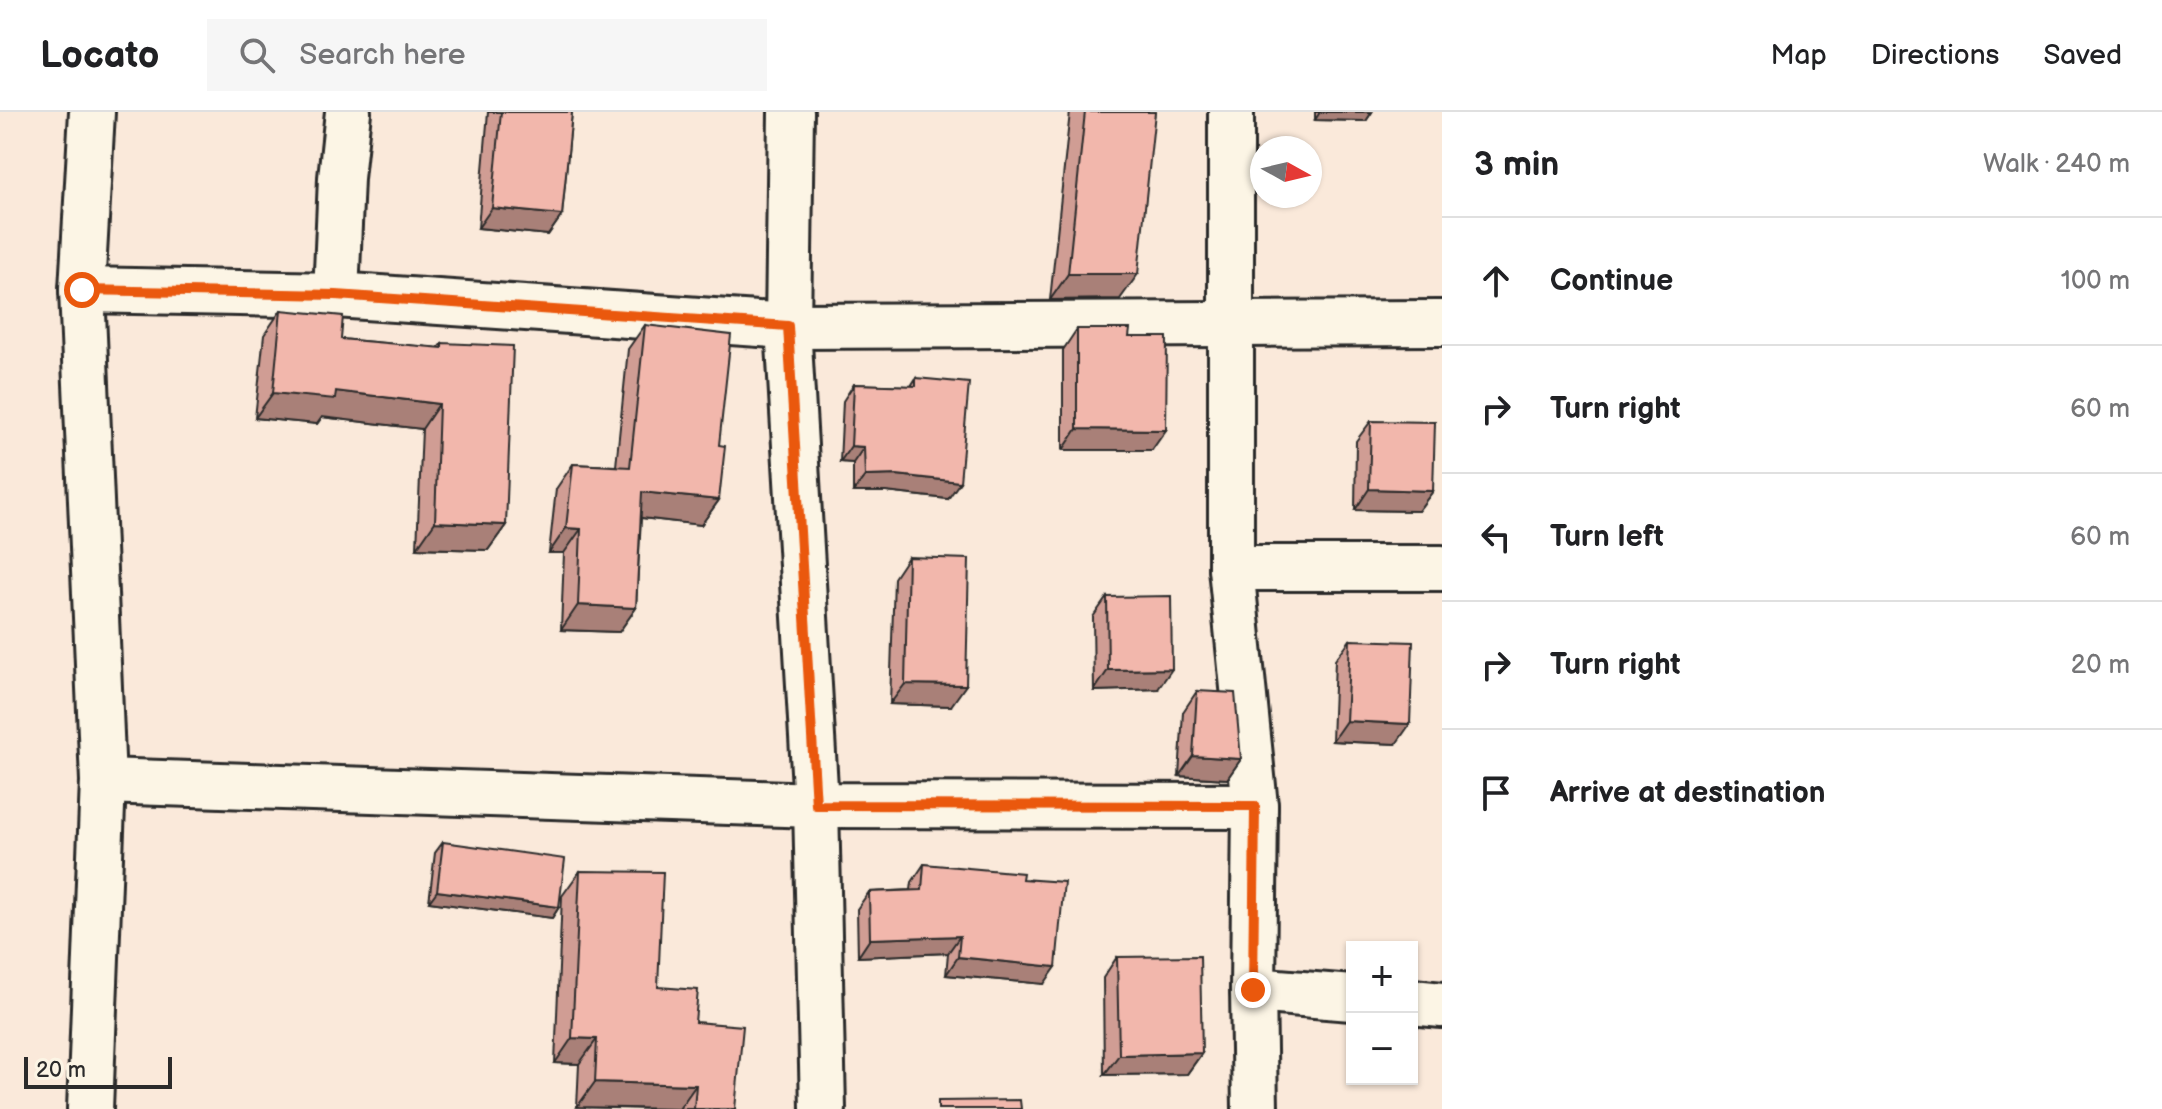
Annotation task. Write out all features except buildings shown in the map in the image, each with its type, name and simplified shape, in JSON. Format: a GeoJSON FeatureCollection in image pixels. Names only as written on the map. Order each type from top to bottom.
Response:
{"type":"FeatureCollection","features":[{"type":"Feature","properties":{"kind":"street"},"geometry":{"type":"LineString","coordinates":[[90,1109],[103,781],[82,290],[92,112]]}},
{"type":"Feature","properties":{"kind":"street"},"geometry":{"type":"LineString","coordinates":[[336,295],[341,178],[348,112]]}},
{"type":"Feature","properties":{"kind":"street"},"geometry":{"type":"LineString","coordinates":[[791,112],[788,326],[816,805],[823,1109]]}},
{"type":"Feature","properties":{"kind":"street"},"geometry":{"type":"LineString","coordinates":[[1231,112],[1231,568],[1255,806],[1255,1109]]}},
{"type":"Feature","properties":{"kind":"street"},"geometry":{"type":"LineString","coordinates":[[82,290],[336,295],[788,326],[1442,323]]}},
{"type":"Feature","properties":{"kind":"street"},"geometry":{"type":"LineString","coordinates":[[1231,568],[1442,568]]}},
{"type":"Feature","properties":{"kind":"street"},"geometry":{"type":"LineString","coordinates":[[103,781],[816,805],[1255,806]]}},
{"type":"Feature","properties":{"kind":"street"},"geometry":{"type":"LineString","coordinates":[[1253,990],[1346,998]]}},
{"type":"Feature","properties":{"kind":"street"},"geometry":{"type":"LineString","coordinates":[[1418,1003],[1442,1005]]}},
{"type":"Feature","properties":{"kind":"route"},"geometry":{"type":"LineString","coordinates":[[82,290],[336,295],[788,326],[816,805],[1255,806],[1253,990]]}}]}
